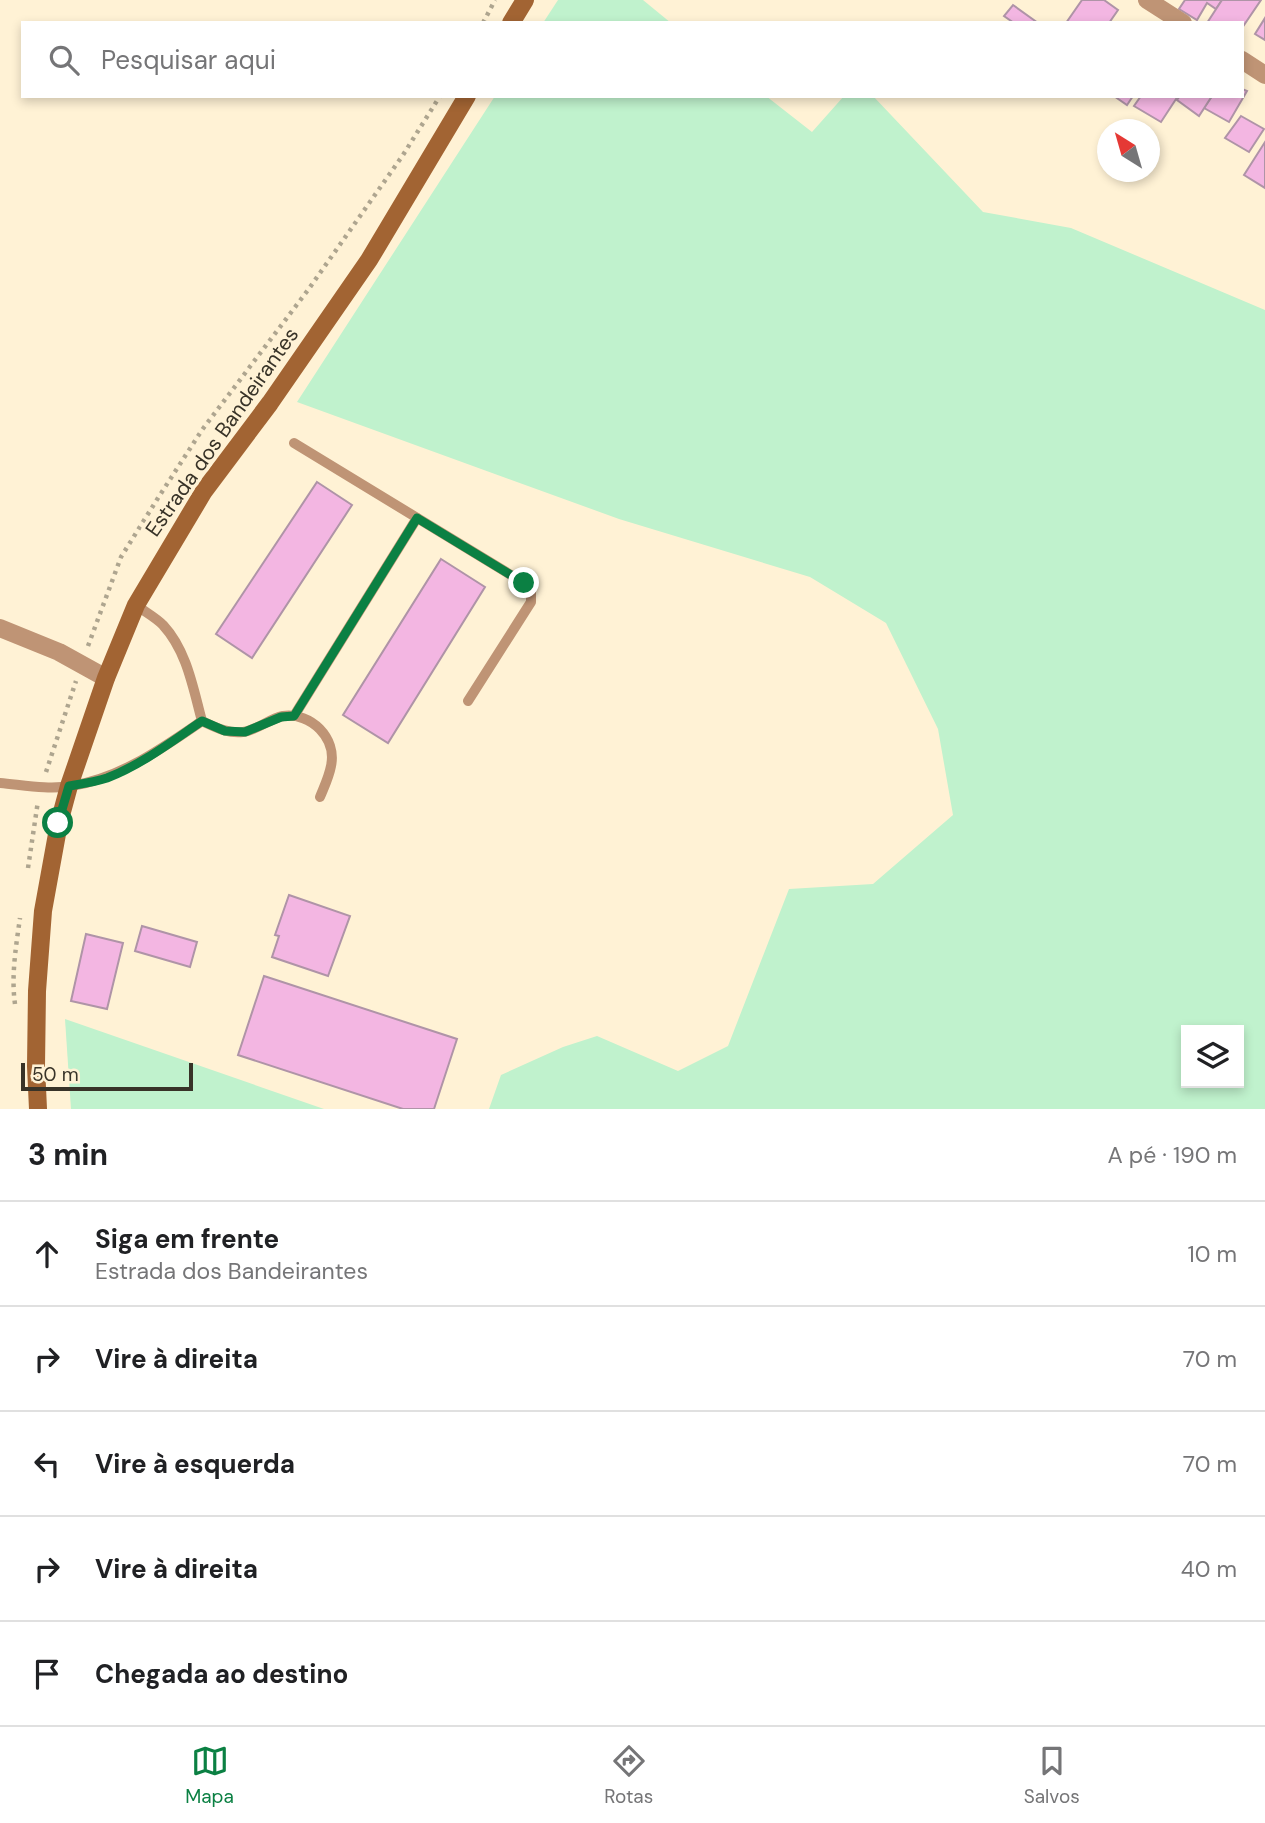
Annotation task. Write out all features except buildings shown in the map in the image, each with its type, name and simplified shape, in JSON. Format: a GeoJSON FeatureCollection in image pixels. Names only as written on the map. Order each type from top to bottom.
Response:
{"type":"FeatureCollection","features":[{"type":"Feature","properties":{"kind":"main road"},"geometry":{"type":"LineString","coordinates":[[513,21],[525,0]]}},
{"type":"Feature","properties":{"kind":"main road","name":"Estrada dos Bandeirantes"},"geometry":{"type":"LineString","coordinates":[[38,1109],[37,991],[43,911],[58,823],[106,678],[136,605],[204,491],[270,403],[369,260],[466,98]]}},
{"type":"Feature","properties":{"kind":"street"},"geometry":{"type":"LineString","coordinates":[[1147,0],[1180,21]]}},
{"type":"Feature","properties":{"kind":"street"},"geometry":{"type":"LineString","coordinates":[[1244,61],[1265,75]]}},
{"type":"Feature","properties":{"kind":"street"},"geometry":{"type":"LineString","coordinates":[[0,628],[59,652],[106,678]]}},
{"type":"Feature","properties":{"kind":"lane"},"geometry":{"type":"LineString","coordinates":[[295,443],[524,583],[531,592],[531,602],[468,701]]}},
{"type":"Feature","properties":{"kind":"lane"},"geometry":{"type":"LineString","coordinates":[[294,716],[417,518]]}},
{"type":"Feature","properties":{"kind":"lane"},"geometry":{"type":"LineString","coordinates":[[136,605],[161,623],[174,639],[190,677],[202,721]]}},
{"type":"Feature","properties":{"kind":"lane"},"geometry":{"type":"LineString","coordinates":[[202,721],[225,731],[245,732],[281,717],[307,719],[327,737],[331,750],[332,764],[320,797]]}},
{"type":"Feature","properties":{"kind":"lane"},"geometry":{"type":"LineString","coordinates":[[0,783],[69,786],[106,778],[150,756],[202,721]]}},
{"type":"Feature","properties":{"kind":"path"},"geometry":{"type":"LineString","coordinates":[[483,21],[495,0]]}},
{"type":"Feature","properties":{"kind":"green space"},"geometry":{"type":"Polygon","coordinates":[[[558,0],[643,0],[669,21],[544,21],[558,0]]]}},
{"type":"Feature","properties":{"kind":"green space"},"geometry":{"type":"Polygon","coordinates":[[[494,98],[769,98],[812,132],[842,98],[875,98],[983,212],[1071,228],[1265,310],[1265,1109],[489,1109],[501,1075],[563,1047],[597,1036],[678,1071],[728,1046],[789,889],[873,884],[953,815],[938,729],[886,623],[810,577],[619,519],[297,402],[494,98]]]}},
{"type":"Feature","properties":{"kind":"green space"},"geometry":{"type":"Polygon","coordinates":[[[65,1019],[324,1109],[71,1109],[65,1019]]]}},
{"type":"Feature","properties":{"kind":"route"},"geometry":{"type":"LineString","coordinates":[[58,823],[69,786],[106,778],[131,767],[202,721],[225,731],[245,732],[268,721],[294,716],[417,518],[524,583]]}}]}
